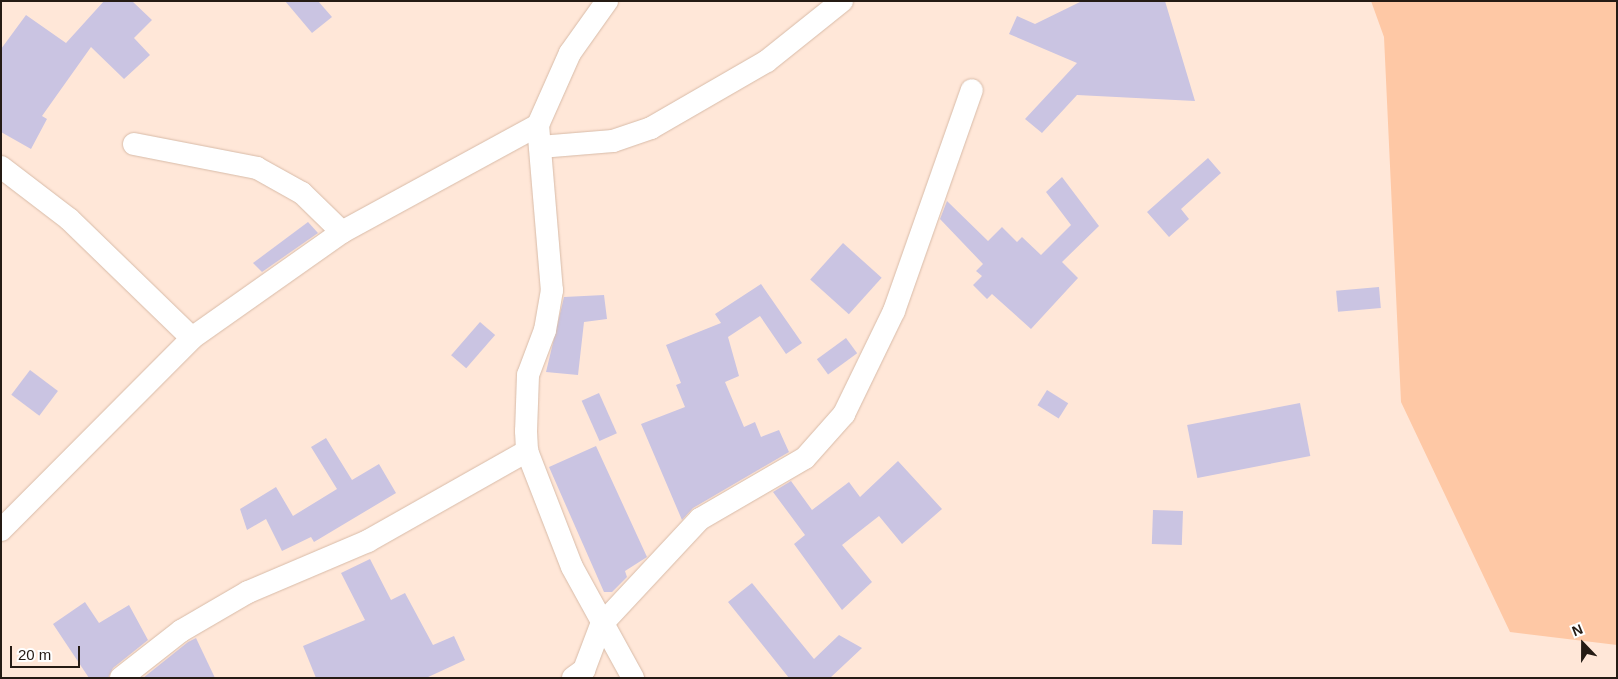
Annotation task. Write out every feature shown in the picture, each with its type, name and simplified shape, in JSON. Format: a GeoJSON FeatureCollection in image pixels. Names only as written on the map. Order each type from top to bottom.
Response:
{"type":"FeatureCollection","features":[{"type":"Feature","properties":{"kind":"street"},"geometry":{"type":"LineString","coordinates":[[1,530],[192,338],[342,232],[539,136],[613,141],[651,128],[767,61],[842,1]]}},
{"type":"Feature","properties":{"kind":"street"},"geometry":{"type":"LineString","coordinates":[[606,2],[570,53],[539,136],[552,290],[545,330],[528,375],[526,451],[572,566],[601,625],[633,678]]}},
{"type":"Feature","properties":{"kind":"street"},"geometry":{"type":"LineString","coordinates":[[573,678],[584,670],[601,625],[700,520],[805,458],[844,414],[894,310],[972,90]]}},
{"type":"Feature","properties":{"kind":"street"},"geometry":{"type":"LineString","coordinates":[[134,144],[257,168],[302,194],[342,232]]}},
{"type":"Feature","properties":{"kind":"street"},"geometry":{"type":"LineString","coordinates":[[1,167],[69,219],[192,338]]}},
{"type":"Feature","properties":{"kind":"street"},"geometry":{"type":"LineString","coordinates":[[121,678],[181,631],[248,592],[368,541],[526,451]]}},
{"type":"Feature","properties":{"kind":"shaded area"},"geometry":{"type":"Polygon","coordinates":[[[1371,1],[1617,1],[1617,645],[1510,632],[1401,402],[1384,37],[1371,1]]]}},
{"type":"Feature","properties":{"kind":"building"},"geometry":{"type":"Polygon","coordinates":[[[104,1],[132,1],[152,20],[134,38],[150,55],[124,79],[91,47],[42,116],[47,119],[31,149],[1,132],[1,49],[26,15],[66,43],[104,1]]]}},
{"type":"Feature","properties":{"kind":"building"},"geometry":{"type":"Polygon","coordinates":[[[285,1],[318,1],[332,17],[312,33],[285,1]]]}},
{"type":"Feature","properties":{"kind":"building"},"geometry":{"type":"Polygon","coordinates":[[[1082,1],[1165,1],[1195,101],[1077,95],[1042,133],[1025,119],[1077,63],[1009,34],[1017,16],[1035,24],[1082,1]]]}},
{"type":"Feature","properties":{"kind":"building"},"geometry":{"type":"Polygon","coordinates":[[[1208,158],[1221,173],[1181,209],[1189,219],[1169,237],[1147,212],[1208,158]]]}},
{"type":"Feature","properties":{"kind":"building"},"geometry":{"type":"Polygon","coordinates":[[[1062,177],[1099,226],[1062,262],[1078,278],[1031,329],[992,294],[987,299],[973,285],[982,276],[976,271],[983,264],[940,219],[947,201],[988,241],[1002,227],[1017,242],[1022,237],[1041,255],[1071,225],[1046,192],[1062,177]]]}},
{"type":"Feature","properties":{"kind":"building"},"geometry":{"type":"Polygon","coordinates":[[[308,222],[318,233],[262,272],[253,263],[308,222]]]}},
{"type":"Feature","properties":{"kind":"building"},"geometry":{"type":"Polygon","coordinates":[[[843,243],[882,278],[849,314],[810,279],[843,243]]]}},
{"type":"Feature","properties":{"kind":"building"},"geometry":{"type":"Polygon","coordinates":[[[761,284],[802,343],[786,354],[760,316],[728,337],[739,376],[725,382],[744,427],[755,422],[761,437],[779,430],[789,452],[693,508],[682,520],[641,424],[685,407],[676,385],[681,383],[666,345],[721,323],[715,314],[761,284]]]}},
{"type":"Feature","properties":{"kind":"building"},"geometry":{"type":"Polygon","coordinates":[[[1379,287],[1381,308],[1338,312],[1336,291],[1379,287]]]}},
{"type":"Feature","properties":{"kind":"building"},"geometry":{"type":"Polygon","coordinates":[[[604,295],[607,319],[584,322],[578,375],[546,372],[564,297],[604,295]]]}},
{"type":"Feature","properties":{"kind":"building"},"geometry":{"type":"Polygon","coordinates":[[[480,322],[495,335],[466,368],[451,355],[480,322]]]}},
{"type":"Feature","properties":{"kind":"building"},"geometry":{"type":"Polygon","coordinates":[[[846,338],[857,353],[828,375],[817,359],[846,338]]]}},
{"type":"Feature","properties":{"kind":"building"},"geometry":{"type":"Polygon","coordinates":[[[30,370],[58,391],[39,416],[11,395],[30,370]]]}},
{"type":"Feature","properties":{"kind":"building"},"geometry":{"type":"Polygon","coordinates":[[[1047,390],[1068,403],[1059,419],[1037,405],[1047,390]]]}},
{"type":"Feature","properties":{"kind":"building"},"geometry":{"type":"Polygon","coordinates":[[[599,393],[617,433],[600,441],[582,401],[599,393]]]}},
{"type":"Feature","properties":{"kind":"building"},"geometry":{"type":"Polygon","coordinates":[[[1300,403],[1310,456],[1197,478],[1187,425],[1300,403]]]}},
{"type":"Feature","properties":{"kind":"building"},"geometry":{"type":"Polygon","coordinates":[[[326,438],[352,480],[379,464],[396,493],[314,542],[311,537],[282,551],[266,519],[247,530],[240,509],[276,487],[293,516],[337,489],[311,447],[326,438]]]}},
{"type":"Feature","properties":{"kind":"building"},"geometry":{"type":"Polygon","coordinates":[[[596,446],[647,557],[625,571],[627,577],[612,592],[604,592],[549,467],[596,446]]]}},
{"type":"Feature","properties":{"kind":"building"},"geometry":{"type":"Polygon","coordinates":[[[898,461],[942,509],[902,544],[879,516],[842,545],[872,582],[842,610],[794,544],[805,535],[773,492],[791,481],[812,510],[849,482],[860,497],[898,461]]]}},
{"type":"Feature","properties":{"kind":"building"},"geometry":{"type":"Polygon","coordinates":[[[1153,510],[1183,511],[1182,545],[1152,544],[1153,510]]]}},
{"type":"Feature","properties":{"kind":"building"},"geometry":{"type":"Polygon","coordinates":[[[370,559],[391,600],[405,593],[433,645],[454,636],[465,660],[426,678],[316,678],[303,646],[365,620],[341,573],[370,559]]]}},
{"type":"Feature","properties":{"kind":"building"},"geometry":{"type":"Polygon","coordinates":[[[752,583],[814,659],[839,635],[862,648],[830,678],[789,678],[728,602],[752,583]]]}},
{"type":"Feature","properties":{"kind":"building"},"geometry":{"type":"Polygon","coordinates":[[[85,602],[99,623],[129,605],[148,640],[113,668],[108,678],[89,678],[53,624],[85,602]]]}},
{"type":"Feature","properties":{"kind":"building"},"geometry":{"type":"Polygon","coordinates":[[[196,638],[215,678],[143,678],[188,642],[196,638]]]}}]}
